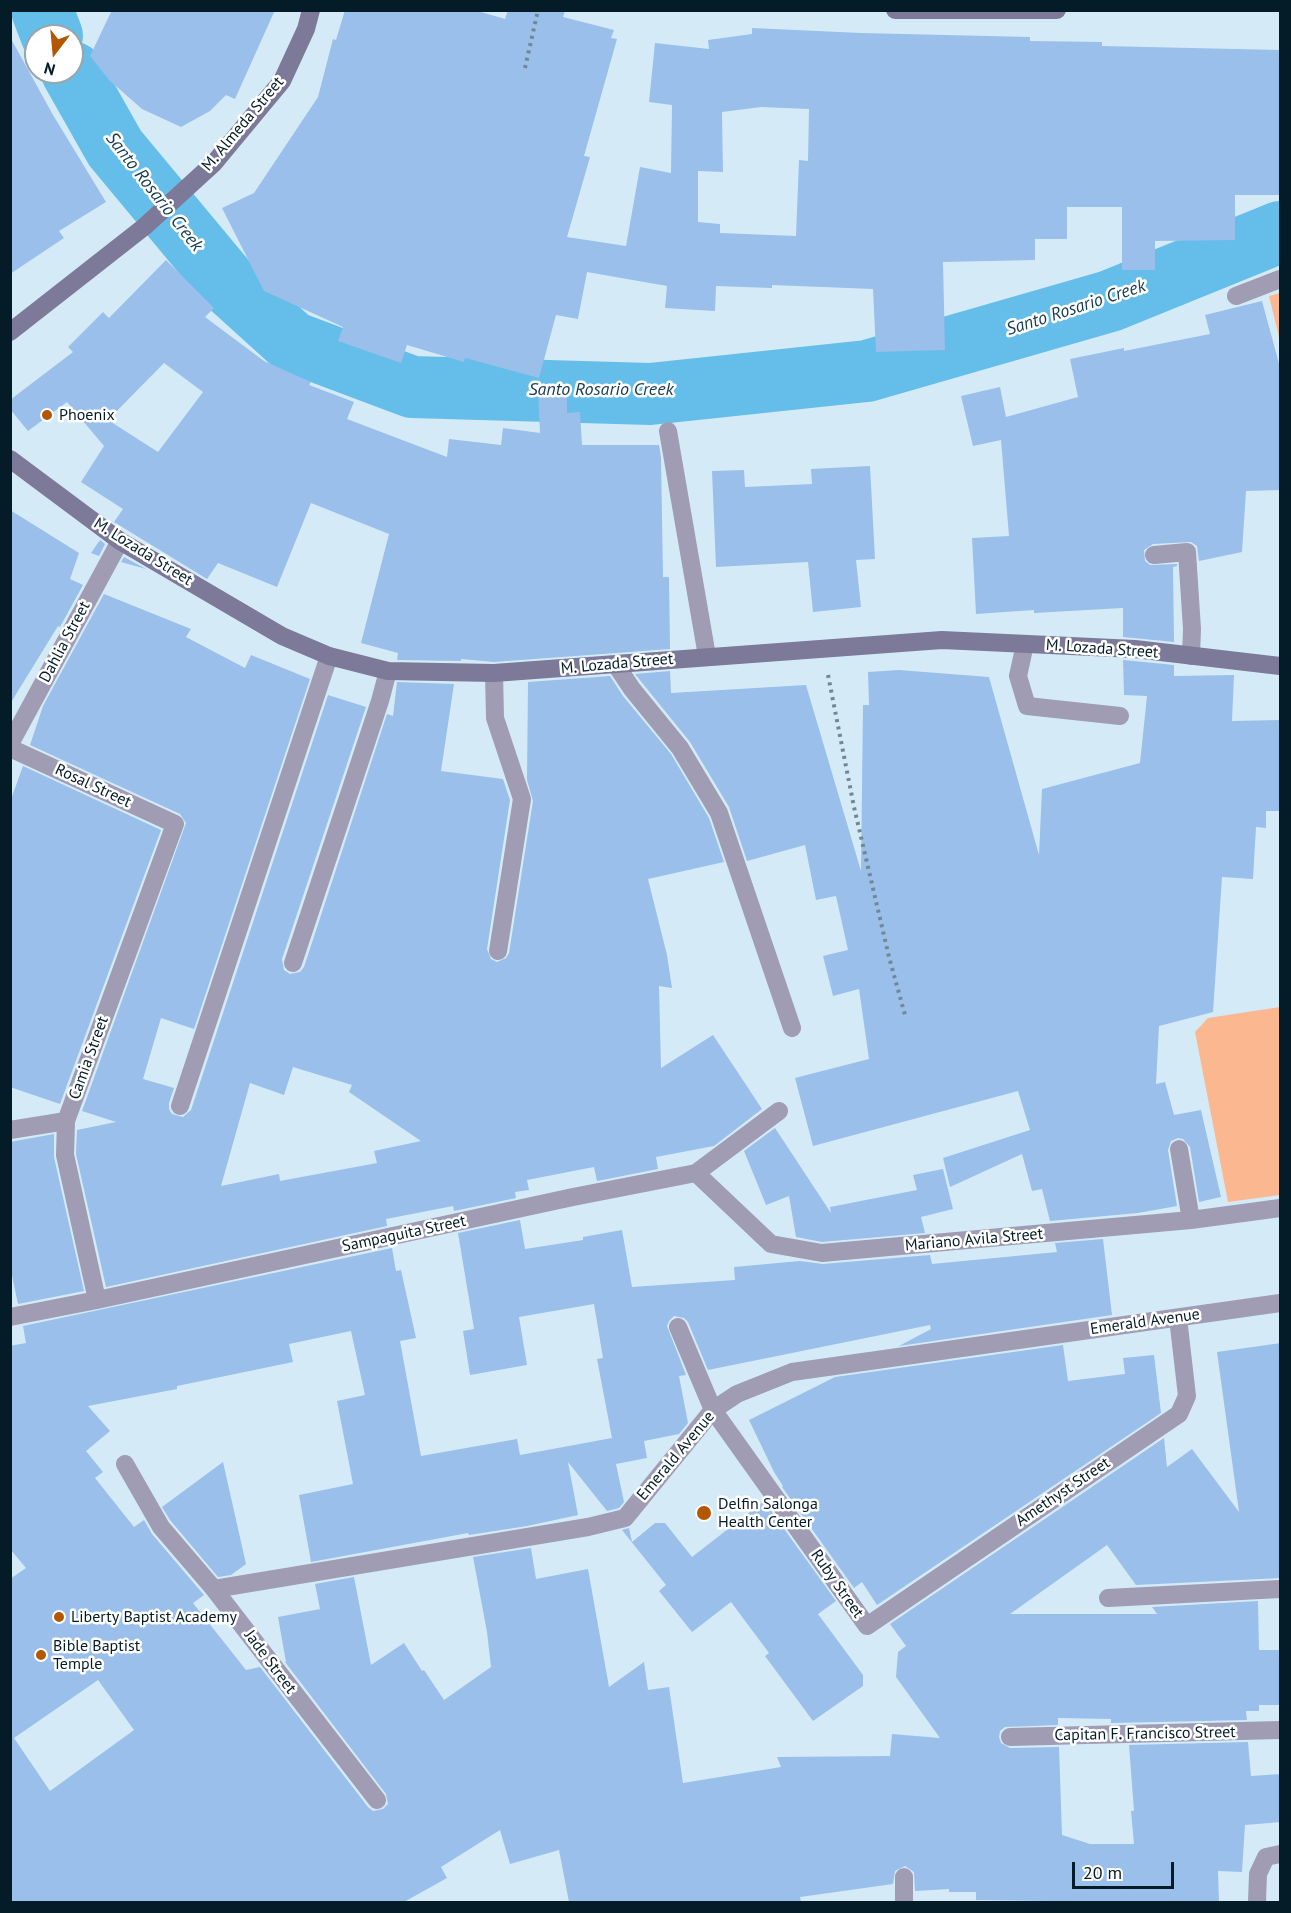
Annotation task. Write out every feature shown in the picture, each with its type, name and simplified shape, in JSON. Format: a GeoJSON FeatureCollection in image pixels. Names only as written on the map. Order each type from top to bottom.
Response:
{"type":"FeatureCollection","features":[{"type":"Feature","properties":{"kind":"street","name":"M. Almeda Street"},"geometry":{"type":"LineString","coordinates":[[10,332],[144,227],[214,163],[282,81],[306,29],[311,10]]}},
{"type":"Feature","properties":{"kind":"street"},"geometry":{"type":"LineString","coordinates":[[895,10],[1058,10]]}},
{"type":"Feature","properties":{"kind":"street"},"geometry":{"type":"LineString","coordinates":[[1236,296],[1281,279]]}},
{"type":"Feature","properties":{"kind":"street"},"geometry":{"type":"LineString","coordinates":[[668,431],[707,656]]}},
{"type":"Feature","properties":{"kind":"street","name":"M. Lozada Street"},"geometry":{"type":"LineString","coordinates":[[10,459],[120,541],[282,636],[329,656],[388,671],[494,673],[942,639],[1135,649],[1281,666]]}},
{"type":"Feature","properties":{"kind":"street","name":"Dahlia Street"},"geometry":{"type":"LineString","coordinates":[[10,746],[120,541]]}},
{"type":"Feature","properties":{"kind":"street"},"geometry":{"type":"LineString","coordinates":[[1154,555],[1188,552],[1191,656]]}},
{"type":"Feature","properties":{"kind":"street"},"geometry":{"type":"LineString","coordinates":[[1024,644],[1018,676],[1027,706],[1120,716]]}},
{"type":"Feature","properties":{"kind":"street"},"geometry":{"type":"LineString","coordinates":[[180,1107],[329,656]]}},
{"type":"Feature","properties":{"kind":"street"},"geometry":{"type":"LineString","coordinates":[[616,665],[680,748],[719,813],[792,1028]]}},
{"type":"Feature","properties":{"kind":"street"},"geometry":{"type":"LineString","coordinates":[[293,963],[388,671]]}},
{"type":"Feature","properties":{"kind":"street"},"geometry":{"type":"LineString","coordinates":[[494,673],[495,718],[522,799],[498,951]]}},
{"type":"Feature","properties":{"kind":"street","name":"Rosal Street"},"geometry":{"type":"LineString","coordinates":[[10,746],[175,824]]}},
{"type":"Feature","properties":{"kind":"street","name":"Camia Street"},"geometry":{"type":"LineString","coordinates":[[97,1300],[65,1155],[66,1122],[175,824]]}},
{"type":"Feature","properties":{"kind":"street","name":"Sampaguita Street"},"geometry":{"type":"LineString","coordinates":[[10,1317],[696,1173],[779,1111]]}},
{"type":"Feature","properties":{"kind":"street"},"geometry":{"type":"LineString","coordinates":[[10,1130],[66,1122]]}},
{"type":"Feature","properties":{"kind":"street"},"geometry":{"type":"LineString","coordinates":[[1179,1149],[1191,1220]]}},
{"type":"Feature","properties":{"kind":"street","name":"Mariano Avila Street"},"geometry":{"type":"LineString","coordinates":[[696,1173],[771,1244],[822,1253],[1191,1220],[1281,1208]]}},
{"type":"Feature","properties":{"kind":"street","name":"Emerald Avenue"},"geometry":{"type":"LineString","coordinates":[[214,1589],[588,1527],[625,1518],[713,1410],[737,1394],[792,1372],[1281,1303]]}},
{"type":"Feature","properties":{"kind":"street","name":"Amethyst Street"},"geometry":{"type":"LineString","coordinates":[[867,1626],[1179,1414],[1187,1396],[1178,1318]]}},
{"type":"Feature","properties":{"kind":"street","name":"Ruby Street"},"geometry":{"type":"LineString","coordinates":[[678,1327],[713,1410],[867,1626]]}},
{"type":"Feature","properties":{"kind":"street","name":"Jade Street"},"geometry":{"type":"LineString","coordinates":[[125,1464],[161,1527],[214,1589],[377,1800]]}},
{"type":"Feature","properties":{"kind":"street"},"geometry":{"type":"LineString","coordinates":[[1108,1598],[1281,1589]]}},
{"type":"Feature","properties":{"kind":"street","name":"Capitan F. Francisco Street"},"geometry":{"type":"LineString","coordinates":[[1010,1737],[1281,1730]]}},
{"type":"Feature","properties":{"kind":"street"},"geometry":{"type":"LineString","coordinates":[[1257,1902],[1258,1874],[1266,1857],[1281,1854]]}},
{"type":"Feature","properties":{"kind":"street"},"geometry":{"type":"LineString","coordinates":[[904,1877],[904,1902]]}},
{"type":"Feature","properties":{"kind":"path"},"geometry":{"type":"LineString","coordinates":[[525,68],[538,10]]}},
{"type":"Feature","properties":{"kind":"path"},"geometry":{"type":"LineString","coordinates":[[823,648],[854,807],[905,1015]]}},
{"type":"Feature","properties":{"kind":"shaded area"},"geometry":{"type":"Polygon","coordinates":[[[1280,293],[1280,341],[1269,296],[1280,293]]]}},
{"type":"Feature","properties":{"kind":"shaded area"},"geometry":{"type":"Polygon","coordinates":[[[1280,1007],[1280,1195],[1228,1202],[1195,1032],[1208,1018],[1280,1007]]]}},
{"type":"Feature","properties":{"kind":"building"},"geometry":{"type":"Polygon","coordinates":[[[112,10],[275,10],[235,99],[226,95],[210,111],[181,127],[142,109],[109,80],[90,56],[112,10]]]}},
{"type":"Feature","properties":{"kind":"building"},"geometry":{"type":"Polygon","coordinates":[[[345,10],[474,10],[505,19],[508,10],[565,10],[563,17],[614,30],[611,38],[617,39],[584,156],[590,157],[567,237],[626,246],[640,167],[671,173],[672,105],[649,102],[655,43],[709,49],[708,40],[752,34],[752,28],[1030,37],[1030,41],[1102,42],[1102,46],[1281,50],[1281,195],[1235,195],[1235,240],[1155,241],[1155,270],[1122,270],[1122,207],[1067,207],[1067,239],[1035,239],[1035,260],[943,262],[945,350],[876,352],[873,289],[772,285],[772,288],[716,286],[715,311],[665,308],[667,286],[587,272],[578,319],[556,315],[539,378],[465,358],[464,362],[407,345],[401,363],[338,341],[343,327],[264,291],[222,208],[254,193],[318,97],[333,39],[336,40],[345,10]],[[761,107],[722,112],[723,172],[698,171],[698,222],[720,224],[720,233],[796,236],[799,160],[808,161],[809,109],[761,107]]]}},
{"type":"Feature","properties":{"kind":"building"},"geometry":{"type":"Polygon","coordinates":[[[10,37],[24,62],[24,84],[36,84],[106,202],[59,231],[64,238],[10,274],[10,37]]]}},
{"type":"Feature","properties":{"kind":"building"},"geometry":{"type":"Polygon","coordinates":[[[166,260],[214,308],[205,317],[264,361],[311,382],[309,385],[354,402],[347,419],[447,457],[449,439],[501,445],[503,428],[540,433],[538,390],[567,388],[567,413],[580,412],[582,445],[659,445],[663,577],[669,577],[670,649],[494,662],[461,659],[461,661],[397,660],[398,653],[361,643],[389,534],[311,503],[277,587],[218,563],[207,579],[114,522],[123,509],[81,482],[104,446],[67,402],[28,431],[10,409],[10,400],[73,352],[68,347],[103,312],[109,318],[166,260]],[[164,363],[108,420],[158,452],[203,392],[164,363]]]}},
{"type":"Feature","properties":{"kind":"building"},"geometry":{"type":"Polygon","coordinates":[[[1262,301],[1281,371],[1281,490],[1246,491],[1242,552],[1199,561],[1197,546],[1191,542],[1153,544],[1144,550],[1145,561],[1150,565],[1177,564],[1173,567],[1174,642],[1123,637],[1123,608],[976,614],[972,538],[1009,536],[1001,440],[973,446],[961,396],[1000,387],[1006,417],[1078,397],[1070,359],[1210,334],[1205,315],[1262,301]]]}},
{"type":"Feature","properties":{"kind":"building"},"geometry":{"type":"Polygon","coordinates":[[[870,466],[875,559],[856,560],[861,607],[813,612],[808,562],[716,567],[712,471],[744,470],[745,487],[812,484],[811,469],[870,466]]]}},
{"type":"Feature","properties":{"kind":"building"},"geometry":{"type":"Polygon","coordinates":[[[10,510],[79,553],[70,579],[83,585],[60,627],[58,626],[10,704],[10,510]]]}},
{"type":"Feature","properties":{"kind":"building"},"geometry":{"type":"Polygon","coordinates":[[[100,540],[105,544],[99,556],[91,553],[100,540]]]}},
{"type":"Feature","properties":{"kind":"building"},"geometry":{"type":"Polygon","coordinates":[[[124,557],[146,569],[121,562],[124,557]]]}},
{"type":"Feature","properties":{"kind":"building"},"geometry":{"type":"Polygon","coordinates":[[[104,594],[191,629],[186,637],[245,668],[251,655],[310,679],[194,1029],[161,1018],[143,1079],[174,1088],[169,1109],[172,1114],[183,1117],[191,1110],[328,695],[366,707],[282,959],[284,970],[290,974],[300,972],[304,967],[387,714],[393,716],[397,682],[454,684],[441,771],[503,779],[510,800],[487,949],[491,959],[497,962],[506,958],[509,953],[533,801],[527,780],[528,682],[610,676],[623,696],[671,754],[709,818],[724,862],[648,879],[667,955],[672,988],[659,986],[661,1068],[713,1035],[762,1109],[714,1146],[656,1157],[658,1169],[597,1181],[594,1167],[527,1180],[529,1190],[515,1192],[516,1198],[454,1211],[453,1206],[386,1219],[387,1226],[106,1287],[76,1154],[77,1130],[116,1122],[82,1111],[186,823],[180,814],[30,745],[43,706],[104,594]],[[293,1067],[284,1095],[250,1083],[221,1186],[279,1174],[280,1181],[377,1163],[374,1151],[421,1141],[349,1092],[352,1085],[293,1067]]]}},
{"type":"Feature","properties":{"kind":"building"},"geometry":{"type":"Polygon","coordinates":[[[1123,660],[1174,665],[1174,676],[1234,675],[1232,721],[1281,720],[1281,811],[1266,811],[1266,828],[1256,827],[1253,879],[1222,877],[1213,1012],[1159,1026],[1156,1084],[1165,1082],[1174,1115],[1201,1110],[1221,1197],[1199,1202],[1190,1147],[1183,1139],[1178,1138],[1171,1141],[1168,1150],[1177,1206],[1138,1213],[1050,1221],[1042,1189],[1032,1191],[1022,1154],[950,1187],[943,1158],[1030,1130],[1018,1091],[813,1146],[795,1078],[869,1059],[859,989],[833,996],[823,956],[848,950],[836,896],[816,900],[805,845],[747,861],[729,807],[690,742],[635,674],[670,671],[671,693],[806,685],[861,871],[863,705],[869,705],[868,672],[899,670],[989,677],[1039,855],[1042,789],[1140,763],[1147,696],[1124,695],[1123,660]]]}},
{"type":"Feature","properties":{"kind":"building"},"geometry":{"type":"Polygon","coordinates":[[[23,766],[161,830],[60,1104],[10,1087],[10,802],[23,766]]]}},
{"type":"Feature","properties":{"kind":"building"},"geometry":{"type":"Polygon","coordinates":[[[775,1128],[831,1213],[830,1207],[917,1190],[913,1175],[943,1169],[953,1209],[921,1217],[925,1233],[822,1242],[796,1237],[789,1196],[766,1205],[744,1151],[775,1128]]]}},
{"type":"Feature","properties":{"kind":"building"},"geometry":{"type":"Polygon","coordinates":[[[54,1134],[54,1157],[84,1291],[18,1304],[10,1266],[10,1142],[54,1134]]]}},
{"type":"Feature","properties":{"kind":"building"},"geometry":{"type":"Polygon","coordinates":[[[520,1220],[525,1249],[583,1240],[583,1237],[622,1230],[632,1287],[735,1280],[734,1267],[800,1261],[823,1264],[930,1255],[932,1264],[1057,1252],[1055,1243],[1103,1239],[1112,1315],[899,1346],[931,1329],[930,1325],[708,1370],[688,1322],[684,1318],[674,1316],[667,1326],[686,1375],[679,1376],[688,1423],[679,1434],[644,1441],[647,1458],[616,1464],[624,1502],[619,1508],[607,1511],[568,1462],[578,1515],[527,1526],[469,1535],[468,1533],[311,1562],[299,1495],[353,1484],[337,1401],[365,1395],[351,1331],[289,1344],[293,1362],[177,1386],[177,1389],[88,1406],[110,1431],[86,1451],[103,1472],[95,1478],[134,1527],[144,1520],[152,1534],[204,1595],[193,1603],[246,1670],[260,1667],[368,1807],[373,1811],[383,1809],[388,1804],[386,1794],[285,1662],[278,1617],[320,1609],[315,1584],[354,1577],[371,1665],[404,1643],[444,1700],[491,1667],[473,1557],[531,1548],[536,1579],[588,1569],[609,1687],[644,1662],[648,1690],[669,1687],[683,1783],[781,1767],[777,1757],[890,1756],[892,1734],[940,1738],[896,1677],[898,1652],[906,1646],[890,1624],[1164,1438],[1167,1467],[1192,1449],[1239,1512],[1217,1352],[1281,1343],[1281,1578],[1136,1585],[1107,1545],[1010,1614],[1157,1614],[1152,1607],[1258,1601],[1259,1650],[1281,1650],[1281,1705],[1259,1705],[1259,1711],[1246,1711],[1247,1720],[1111,1723],[1111,1719],[1058,1718],[1058,1725],[1005,1727],[1000,1731],[999,1737],[1001,1743],[1010,1748],[1059,1747],[1062,1835],[1090,1844],[1134,1844],[1129,1745],[1248,1742],[1251,1776],[1281,1774],[1281,1822],[1245,1825],[1242,1872],[1218,1871],[1219,1902],[976,1900],[976,1892],[949,1892],[949,1889],[915,1891],[914,1872],[905,1866],[895,1871],[893,1884],[800,1897],[801,1902],[569,1902],[559,1850],[510,1864],[500,1830],[441,1867],[447,1878],[404,1902],[10,1902],[10,1579],[26,1568],[10,1549],[10,1346],[26,1343],[23,1326],[392,1248],[396,1271],[401,1270],[416,1338],[400,1341],[421,1456],[517,1439],[520,1455],[612,1438],[597,1359],[603,1358],[594,1304],[519,1317],[527,1365],[470,1375],[463,1331],[474,1329],[458,1233],[520,1220]],[[98,1680],[14,1738],[50,1791],[134,1730],[98,1680]]]}},
{"type":"Feature","properties":{"kind":"building"},"geometry":{"type":"Polygon","coordinates":[[[1063,1345],[1068,1381],[1125,1374],[1123,1358],[1154,1355],[1161,1413],[877,1605],[862,1582],[854,1588],[782,1487],[749,1420],[835,1377],[1063,1345]]]}},
{"type":"Feature","properties":{"kind":"building"},"geometry":{"type":"Polygon","coordinates":[[[223,1462],[246,1564],[231,1575],[218,1577],[170,1520],[162,1507],[223,1462]]]}},
{"type":"Feature","properties":{"kind":"building"},"geometry":{"type":"Polygon","coordinates":[[[764,1501],[836,1601],[818,1614],[863,1675],[863,1686],[813,1721],[765,1656],[769,1653],[731,1602],[692,1632],[659,1591],[666,1585],[622,1530],[629,1528],[632,1542],[655,1523],[665,1523],[692,1557],[764,1501]]]}},
{"type":"Feature","properties":{"kind":"waterway","name":"Santo Rosario Creek"},"geometry":{"type":"LineString","coordinates":[[42,10],[47,24]]}},
{"type":"Feature","properties":{"kind":"waterway","name":"Santo Rosario Creek"},"geometry":{"type":"LineString","coordinates":[[79,84],[115,148],[229,285],[292,342],[412,387],[650,394],[867,371],[1110,301],[1280,232]]}},
{"type":"Feature","properties":{"kind":"place","name":"Phoenix"},"geometry":{"type":"Point","coordinates":[47,415]}},
{"type":"Feature","properties":{"kind":"place","name":"Delfin Salonga Health Center"},"geometry":{"type":"Point","coordinates":[704,1513]}},
{"type":"Feature","properties":{"kind":"place","name":"Liberty Baptist Academy"},"geometry":{"type":"Point","coordinates":[59,1617]}},
{"type":"Feature","properties":{"kind":"place","name":"Bible Baptist Temple"},"geometry":{"type":"Point","coordinates":[41,1655]}}]}
